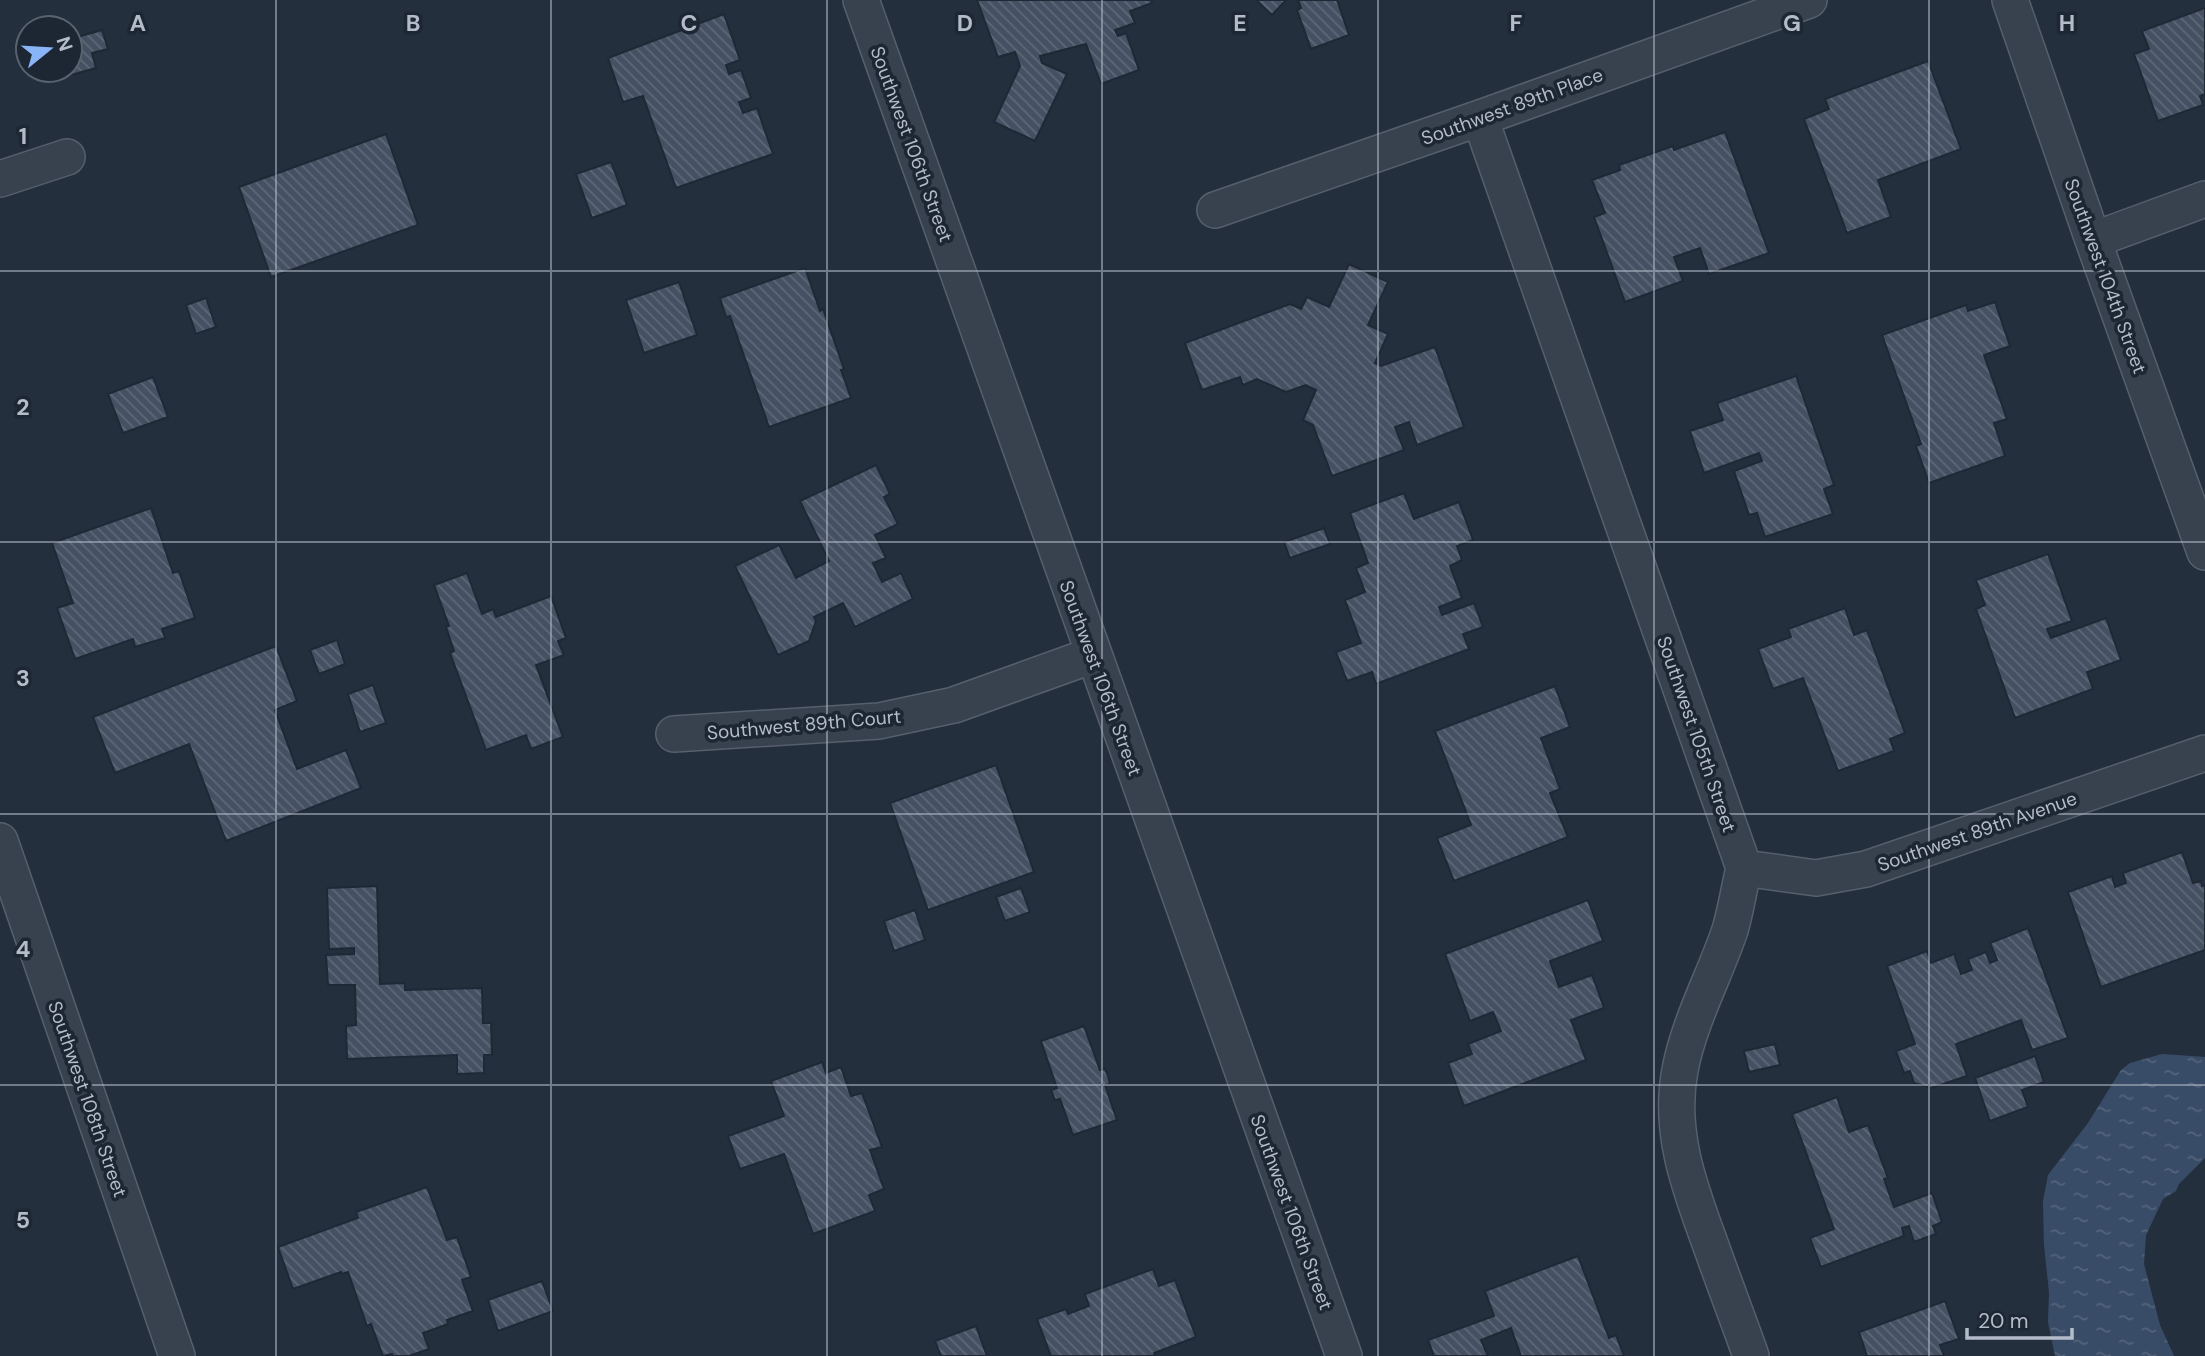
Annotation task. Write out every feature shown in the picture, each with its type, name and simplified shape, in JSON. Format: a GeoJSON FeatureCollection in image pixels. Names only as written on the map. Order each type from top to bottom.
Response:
{"type":"FeatureCollection","features":[{"type":"Feature","properties":{"kind":"street","name":"Southwest 106th Street"},"geometry":{"type":"LineString","coordinates":[[861,0],[1344,1356]]}},
{"type":"Feature","properties":{"kind":"street","name":"Southwest 89th Place"},"geometry":{"type":"LineString","coordinates":[[1215,210],[1809,0]]}},
{"type":"Feature","properties":{"kind":"street","name":"Southwest 104th Street"},"geometry":{"type":"LineString","coordinates":[[2010,0],[2205,552]]}},
{"type":"Feature","properties":{"kind":"street","name":"Southwest 105th Street"},"geometry":{"type":"LineString","coordinates":[[1480,118],[1744,867]]}},
{"type":"Feature","properties":{"kind":"street"},"geometry":{"type":"LineString","coordinates":[[0,179],[67,157]]}},
{"type":"Feature","properties":{"kind":"street"},"geometry":{"type":"LineString","coordinates":[[2093,240],[2205,199]]}},
{"type":"Feature","properties":{"kind":"street","name":"Southwest 89th Court"},"geometry":{"type":"LineString","coordinates":[[674,734],[879,721],[954,705],[1093,655]]}},
{"type":"Feature","properties":{"kind":"street","name":"Southwest 89th Avenue"},"geometry":{"type":"LineString","coordinates":[[1744,867],[1816,878],[1866,869],[2205,753]]}},
{"type":"Feature","properties":{"kind":"street","name":"Southwest 108th Street"},"geometry":{"type":"LineString","coordinates":[[0,841],[177,1356]]}},
{"type":"Feature","properties":{"kind":"street"},"geometry":{"type":"LineString","coordinates":[[1744,867],[1730,928],[1680,1070],[1676,1123],[1690,1192],[1751,1356]]}},
{"type":"Feature","properties":{"kind":"water"},"geometry":{"type":"Polygon","coordinates":[[[2162,1054],[2205,1057],[2205,1158],[2179,1184],[2176,1191],[2163,1199],[2146,1235],[2144,1264],[2160,1325],[2174,1356],[2055,1356],[2048,1322],[2049,1292],[2044,1245],[2043,1201],[2048,1175],[2088,1123],[2121,1070],[2130,1063],[2162,1054]]]}},
{"type":"Feature","properties":{"kind":"building"},"geometry":{"type":"Polygon","coordinates":[[[977,0],[1151,0],[1152,3],[1130,11],[1135,23],[1115,30],[1118,36],[1126,33],[1139,70],[1101,84],[1086,44],[1040,56],[1042,63],[1067,74],[1035,141],[994,122],[1020,66],[1015,52],[998,57],[977,0]]]}},
{"type":"Feature","properties":{"kind":"building"},"geometry":{"type":"Polygon","coordinates":[[[1256,0],[1286,0],[1272,15],[1256,0]]]}},
{"type":"Feature","properties":{"kind":"building"},"geometry":{"type":"Polygon","coordinates":[[[1298,0],[1337,0],[1349,35],[1311,49],[1297,10],[1301,8],[1298,0]]]}},
{"type":"Feature","properties":{"kind":"building"},"geometry":{"type":"Polygon","coordinates":[[[2205,8],[2205,94],[2200,96],[2203,105],[2158,121],[2134,54],[2149,49],[2142,31],[2205,8]]]}},
{"type":"Feature","properties":{"kind":"building"},"geometry":{"type":"Polygon","coordinates":[[[724,14],[740,60],[726,65],[729,74],[741,70],[751,98],[739,102],[743,113],[757,108],[773,154],[676,188],[643,96],[623,102],[608,58],[724,14]]]}},
{"type":"Feature","properties":{"kind":"building"},"geometry":{"type":"Polygon","coordinates":[[[102,30],[108,49],[92,53],[96,68],[84,71],[84,35],[102,30]]]}},
{"type":"Feature","properties":{"kind":"building"},"geometry":{"type":"Polygon","coordinates":[[[1928,61],[1961,149],[1878,180],[1891,217],[1847,233],[1804,119],[1829,109],[1825,99],[1928,61]]]}},
{"type":"Feature","properties":{"kind":"building"},"geometry":{"type":"Polygon","coordinates":[[[1725,132],[1769,253],[1709,274],[1700,248],[1674,257],[1683,281],[1625,302],[1594,217],[1605,213],[1592,180],[1620,170],[1619,165],[1725,132]]]}},
{"type":"Feature","properties":{"kind":"building"},"geometry":{"type":"Polygon","coordinates":[[[386,134],[418,225],[271,277],[239,187],[386,134]]]}},
{"type":"Feature","properties":{"kind":"building"},"geometry":{"type":"Polygon","coordinates":[[[611,162],[627,205],[592,218],[576,174],[611,162]]]}},
{"type":"Feature","properties":{"kind":"building"},"geometry":{"type":"Polygon","coordinates":[[[1349,264],[1388,282],[1368,325],[1388,334],[1375,363],[1381,366],[1435,347],[1464,427],[1417,445],[1409,422],[1395,427],[1404,450],[1332,476],[1313,425],[1303,420],[1316,390],[1306,385],[1286,392],[1257,379],[1243,385],[1240,377],[1202,390],[1185,343],[1290,304],[1301,309],[1307,297],[1329,307],[1349,264]]]}},
{"type":"Feature","properties":{"kind":"building"},"geometry":{"type":"Polygon","coordinates":[[[805,268],[820,311],[823,309],[851,398],[769,427],[730,316],[726,317],[720,298],[805,268]]]}},
{"type":"Feature","properties":{"kind":"building"},"geometry":{"type":"Polygon","coordinates":[[[679,282],[697,335],[644,353],[626,300],[679,282]]]}},
{"type":"Feature","properties":{"kind":"building"},"geometry":{"type":"Polygon","coordinates":[[[206,298],[216,327],[196,334],[186,305],[206,298]]]}},
{"type":"Feature","properties":{"kind":"building"},"geometry":{"type":"Polygon","coordinates":[[[1995,302],[2010,346],[1984,355],[2007,419],[1994,423],[2005,456],[1929,483],[1916,446],[1921,444],[1882,335],[1966,305],[1968,311],[1995,302]]]}},
{"type":"Feature","properties":{"kind":"building"},"geometry":{"type":"Polygon","coordinates":[[[1796,376],[1834,485],[1824,489],[1833,514],[1765,537],[1757,513],[1749,515],[1734,471],[1762,461],[1759,453],[1704,473],[1690,431],[1723,420],[1717,403],[1796,376]]]}},
{"type":"Feature","properties":{"kind":"building"},"geometry":{"type":"Polygon","coordinates":[[[153,377],[168,417],[123,433],[108,394],[153,377]]]}},
{"type":"Feature","properties":{"kind":"building"},"geometry":{"type":"Polygon","coordinates":[[[876,465],[890,494],[884,497],[898,524],[875,535],[886,558],[873,563],[882,582],[901,573],[913,599],[855,627],[843,603],[814,617],[816,621],[809,641],[778,655],[735,566],[779,545],[796,578],[829,561],[800,501],[876,465]]]}},
{"type":"Feature","properties":{"kind":"building"},"geometry":{"type":"Polygon","coordinates":[[[1404,493],[1414,519],[1459,502],[1473,540],[1457,546],[1462,560],[1450,566],[1462,598],[1439,607],[1442,615],[1474,603],[1483,627],[1463,634],[1469,649],[1376,684],[1372,672],[1347,681],[1336,652],[1361,643],[1345,600],[1365,592],[1356,568],[1368,563],[1350,513],[1404,493]]]}},
{"type":"Feature","properties":{"kind":"building"},"geometry":{"type":"Polygon","coordinates":[[[151,508],[173,573],[179,571],[195,618],[162,629],[165,638],[135,647],[133,639],[75,659],[57,608],[73,603],[52,543],[151,508]]]}},
{"type":"Feature","properties":{"kind":"building"},"geometry":{"type":"Polygon","coordinates":[[[1324,528],[1330,544],[1290,558],[1284,542],[1324,528]]]}},
{"type":"Feature","properties":{"kind":"building"},"geometry":{"type":"Polygon","coordinates":[[[2048,554],[2072,621],[2047,629],[2051,638],[2106,618],[2121,660],[2087,672],[2093,689],[2015,718],[1976,609],[1985,605],[1976,580],[2048,554]]]}},
{"type":"Feature","properties":{"kind":"building"},"geometry":{"type":"Polygon","coordinates":[[[467,573],[482,614],[493,609],[496,617],[551,596],[566,638],[558,641],[564,655],[536,665],[563,737],[531,749],[526,735],[486,750],[450,653],[454,651],[446,627],[449,626],[434,585],[467,573]]]}},
{"type":"Feature","properties":{"kind":"building"},"geometry":{"type":"Polygon","coordinates":[[[1845,608],[1854,635],[1867,630],[1905,733],[1890,739],[1894,751],[1838,771],[1803,678],[1773,689],[1758,649],[1791,637],[1788,629],[1845,608]]]}},
{"type":"Feature","properties":{"kind":"building"},"geometry":{"type":"Polygon","coordinates":[[[337,640],[345,664],[319,674],[310,650],[337,640]]]}},
{"type":"Feature","properties":{"kind":"building"},"geometry":{"type":"Polygon","coordinates":[[[276,646],[297,701],[275,710],[297,769],[346,750],[361,788],[226,841],[189,744],[115,773],[93,717],[276,646]]]}},
{"type":"Feature","properties":{"kind":"building"},"geometry":{"type":"Polygon","coordinates":[[[373,685],[386,723],[360,732],[348,694],[373,685]]]}},
{"type":"Feature","properties":{"kind":"building"},"geometry":{"type":"Polygon","coordinates":[[[1555,686],[1570,727],[1541,738],[1560,789],[1550,793],[1568,837],[1454,881],[1437,838],[1471,825],[1435,731],[1555,686]]]}},
{"type":"Feature","properties":{"kind":"building"},"geometry":{"type":"Polygon","coordinates":[[[996,765],[1034,872],[928,910],[890,803],[996,765]]]}},
{"type":"Feature","properties":{"kind":"building"},"geometry":{"type":"Polygon","coordinates":[[[2182,852],[2193,883],[2201,881],[2202,886],[2205,885],[2205,950],[2101,987],[2068,892],[2112,876],[2115,887],[2126,883],[2123,873],[2182,852]]]}},
{"type":"Feature","properties":{"kind":"building"},"geometry":{"type":"Polygon","coordinates":[[[377,886],[380,984],[405,983],[405,990],[482,988],[483,1023],[491,1023],[492,1055],[484,1055],[484,1073],[457,1074],[457,1055],[347,1059],[346,1026],[356,1025],[355,985],[328,985],[326,955],[354,954],[354,948],[329,949],[327,888],[377,886]]]}},
{"type":"Feature","properties":{"kind":"building"},"geometry":{"type":"Polygon","coordinates":[[[1021,888],[1030,912],[1005,921],[996,897],[1021,888]]]}},
{"type":"Feature","properties":{"kind":"building"},"geometry":{"type":"Polygon","coordinates":[[[1588,900],[1603,941],[1550,961],[1559,987],[1592,975],[1598,991],[1604,1008],[1571,1020],[1586,1060],[1464,1106],[1448,1063],[1472,1054],[1468,1044],[1501,1031],[1493,1012],[1470,1021],[1445,954],[1588,900]]]}},
{"type":"Feature","properties":{"kind":"building"},"geometry":{"type":"Polygon","coordinates":[[[915,910],[925,940],[894,951],[884,921],[915,910]]]}},
{"type":"Feature","properties":{"kind":"building"},"geometry":{"type":"Polygon","coordinates":[[[2028,928],[2068,1038],[2032,1050],[2021,1020],[1956,1044],[1967,1076],[1931,1088],[1914,1083],[1910,1071],[1904,1073],[1896,1051],[1915,1044],[1887,966],[1927,951],[1931,963],[1954,954],[1961,974],[1972,970],[1968,959],[1986,952],[1990,963],[1997,960],[1990,943],[2028,928]]]}},
{"type":"Feature","properties":{"kind":"building"},"geometry":{"type":"Polygon","coordinates":[[[1084,1026],[1100,1070],[1105,1069],[1108,1076],[1110,1084],[1105,1085],[1117,1120],[1073,1135],[1060,1099],[1055,1100],[1051,1090],[1057,1088],[1041,1041],[1084,1026]]]}},
{"type":"Feature","properties":{"kind":"building"},"geometry":{"type":"Polygon","coordinates":[[[1775,1044],[1780,1065],[1749,1072],[1744,1051],[1775,1044]]]}},
{"type":"Feature","properties":{"kind":"building"},"geometry":{"type":"Polygon","coordinates":[[[2035,1056],[2044,1082],[2022,1090],[2028,1107],[1990,1121],[1975,1078],[2035,1056]]]}},
{"type":"Feature","properties":{"kind":"building"},"geometry":{"type":"Polygon","coordinates":[[[822,1062],[826,1073],[841,1067],[851,1096],[862,1093],[882,1147],[870,1150],[884,1189],[869,1195],[875,1211],[813,1234],[784,1154],[740,1169],[728,1136],[784,1116],[771,1081],[822,1062]]]}},
{"type":"Feature","properties":{"kind":"building"},"geometry":{"type":"Polygon","coordinates":[[[1837,1097],[1849,1132],[1868,1125],[1888,1178],[1884,1179],[1894,1207],[1932,1193],[1942,1222],[1933,1226],[1936,1234],[1914,1242],[1909,1226],[1902,1228],[1904,1236],[1821,1267],[1810,1238],[1834,1229],[1792,1114],[1837,1097]]]}},
{"type":"Feature","properties":{"kind":"building"},"geometry":{"type":"Polygon","coordinates":[[[427,1187],[447,1240],[457,1237],[471,1277],[462,1280],[473,1311],[447,1320],[448,1324],[423,1333],[429,1349],[409,1356],[383,1356],[371,1324],[367,1326],[348,1272],[293,1289],[278,1247],[358,1218],[356,1212],[427,1187]]]}},
{"type":"Feature","properties":{"kind":"building"},"geometry":{"type":"Polygon","coordinates":[[[1578,1256],[1609,1338],[1616,1335],[1624,1356],[1521,1356],[1511,1328],[1481,1340],[1488,1356],[1434,1356],[1428,1340],[1494,1316],[1485,1291],[1578,1256]]]}},
{"type":"Feature","properties":{"kind":"building"},"geometry":{"type":"Polygon","coordinates":[[[1153,1269],[1159,1286],[1175,1280],[1196,1337],[1154,1353],[1155,1356],[1051,1356],[1037,1319],[1066,1309],[1068,1314],[1089,1306],[1085,1294],[1153,1269]]]}},
{"type":"Feature","properties":{"kind":"building"},"geometry":{"type":"Polygon","coordinates":[[[542,1281],[553,1311],[498,1331],[488,1300],[542,1281]]]}},
{"type":"Feature","properties":{"kind":"building"},"geometry":{"type":"Polygon","coordinates":[[[1945,1301],[1959,1339],[1940,1345],[1944,1356],[1867,1356],[1859,1332],[1945,1301]]]}},
{"type":"Feature","properties":{"kind":"building"},"geometry":{"type":"Polygon","coordinates":[[[976,1326],[987,1356],[941,1356],[935,1341],[976,1326]]]}}]}
